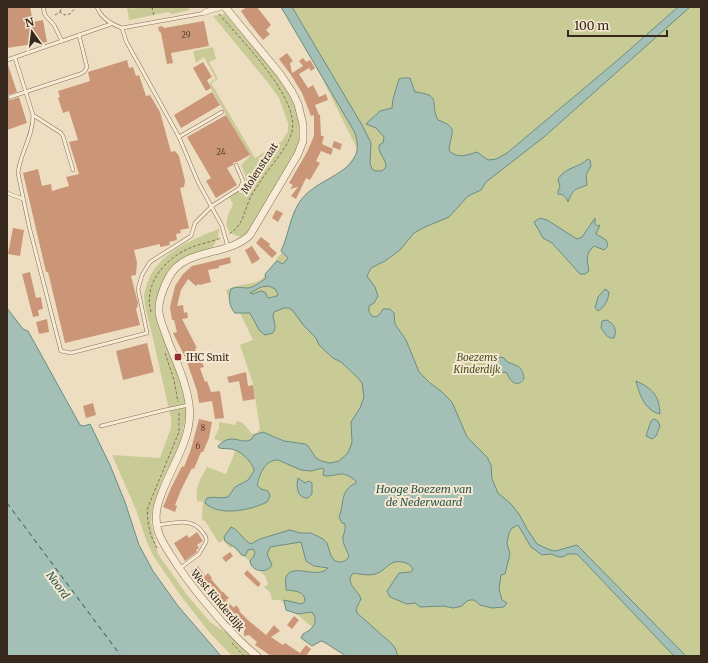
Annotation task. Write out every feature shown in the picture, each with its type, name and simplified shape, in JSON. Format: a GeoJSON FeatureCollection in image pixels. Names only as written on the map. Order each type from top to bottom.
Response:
{"type":"FeatureCollection","features":[{"type":"Feature","properties":{"kind":"street"},"geometry":{"type":"LineString","coordinates":[[189,405],[184,383],[160,318],[160,304],[169,277],[181,263],[193,257],[228,248],[246,239],[256,227],[298,154],[304,135],[304,125],[301,114],[292,92],[274,65],[225,7]]}},
{"type":"Feature","properties":{"kind":"street"},"geometry":{"type":"LineString","coordinates":[[205,12],[218,8]]}},
{"type":"Feature","properties":{"kind":"street","name":"West Kinderdijk"},"geometry":{"type":"LineString","coordinates":[[189,405],[188,428],[160,497],[157,512],[157,525],[161,539],[192,587],[242,643],[257,656]]}},
{"type":"Feature","properties":{"kind":"lane"},"geometry":{"type":"LineString","coordinates":[[42,7],[45,15],[54,25],[62,41]]}},
{"type":"Feature","properties":{"kind":"lane"},"geometry":{"type":"LineString","coordinates":[[97,7],[99,12],[111,24],[122,28],[205,12]]}},
{"type":"Feature","properties":{"kind":"lane"},"geometry":{"type":"LineString","coordinates":[[7,60],[111,24]]}},
{"type":"Feature","properties":{"kind":"lane"},"geometry":{"type":"LineString","coordinates":[[122,28],[126,42],[179,137],[198,182],[222,226],[228,248]]}},
{"type":"Feature","properties":{"kind":"lane"},"geometry":{"type":"LineString","coordinates":[[10,97],[80,74],[86,69],[87,67],[79,35]]}},
{"type":"Feature","properties":{"kind":"lane"},"geometry":{"type":"LineString","coordinates":[[15,58],[32,115],[32,131],[18,166],[18,174],[61,351],[70,353],[147,333],[138,289],[142,275],[150,262],[191,236],[195,223],[212,206],[240,188],[243,181],[236,166]]}},
{"type":"Feature","properties":{"kind":"lane"},"geometry":{"type":"LineString","coordinates":[[179,137],[222,112]]}},
{"type":"Feature","properties":{"kind":"lane"},"geometry":{"type":"LineString","coordinates":[[32,115],[61,132],[73,170]]}},
{"type":"Feature","properties":{"kind":"lane"},"geometry":{"type":"LineString","coordinates":[[7,193],[23,199]]}},
{"type":"Feature","properties":{"kind":"lane"},"geometry":{"type":"LineString","coordinates":[[101,426],[179,406],[189,405]]}},
{"type":"Feature","properties":{"kind":"lane"},"geometry":{"type":"LineString","coordinates":[[157,525],[185,522],[192,523],[198,526],[207,539],[199,554],[179,569]]}},
{"type":"Feature","properties":{"kind":"path"},"geometry":{"type":"LineString","coordinates":[[60,12],[62,7]]}},
{"type":"Feature","properties":{"kind":"path"},"geometry":{"type":"LineString","coordinates":[[55,14],[60,12],[67,15],[76,7]]}},
{"type":"Feature","properties":{"kind":"path"},"geometry":{"type":"LineString","coordinates":[[152,7],[153,12]]}},
{"type":"Feature","properties":{"kind":"path","name":"Molenstraat"},"geometry":{"type":"LineString","coordinates":[[152,314],[150,295],[153,281],[161,268],[169,260],[181,252],[234,232],[242,222],[251,197],[267,171],[288,144],[294,126],[288,103],[276,82],[218,8]]}},
{"type":"Feature","properties":{"kind":"path"},"geometry":{"type":"LineString","coordinates":[[160,475],[179,432],[179,406],[174,380],[165,353]]}},
{"type":"Feature","properties":{"kind":"green space"},"geometry":{"type":"Polygon","coordinates":[[[127,7],[131,7],[132,9],[140,7],[185,7],[191,10],[172,14],[168,12],[129,20],[127,7]]]}},
{"type":"Feature","properties":{"kind":"green space","name":"Boezems Kinderdijk"},"geometry":{"type":"Polygon","coordinates":[[[282,7],[701,7],[701,656],[347,656],[280,600],[272,600],[270,592],[264,587],[268,584],[265,576],[244,556],[242,557],[233,546],[230,548],[223,540],[219,543],[205,521],[202,520],[203,502],[197,501],[197,487],[200,480],[207,467],[226,474],[237,447],[214,439],[219,428],[219,422],[236,425],[236,421],[243,423],[252,434],[257,433],[260,429],[253,384],[240,345],[253,340],[237,307],[232,308],[226,290],[262,279],[282,252],[293,213],[303,197],[318,185],[344,170],[358,151],[322,78],[282,7]]]}},
{"type":"Feature","properties":{"kind":"green space"},"geometry":{"type":"Polygon","coordinates":[[[225,14],[268,65],[283,80],[292,95],[302,124],[299,144],[253,228],[243,237],[236,236],[228,230],[228,216],[233,205],[229,196],[245,184],[246,181],[244,171],[241,165],[250,156],[210,87],[210,82],[216,79],[204,57],[196,63],[193,51],[213,47],[216,59],[209,62],[218,79],[211,83],[255,158],[282,141],[288,131],[288,123],[279,98],[213,16],[225,14]]]}},
{"type":"Feature","properties":{"kind":"green space"},"geometry":{"type":"Polygon","coordinates":[[[219,229],[218,238],[211,250],[180,262],[157,308],[183,387],[187,412],[180,444],[162,481],[152,510],[151,522],[158,554],[187,595],[210,622],[233,637],[255,656],[232,656],[209,632],[178,592],[154,557],[146,540],[137,512],[112,455],[160,458],[171,428],[171,418],[146,308],[144,296],[147,284],[158,264],[176,249],[219,229]]]}},
{"type":"Feature","properties":{"kind":"water","name":"Hooge Boezem van de Nederwaard"},"geometry":{"type":"Polygon","coordinates":[[[281,7],[292,7],[362,125],[371,143],[370,163],[372,169],[375,171],[382,171],[386,167],[386,164],[379,145],[383,143],[384,137],[376,128],[366,124],[380,111],[392,108],[399,79],[410,78],[415,92],[424,93],[432,98],[438,120],[449,126],[452,132],[449,151],[459,156],[477,152],[488,160],[496,159],[507,153],[619,59],[678,7],[690,7],[544,137],[486,182],[481,190],[468,196],[449,217],[414,233],[400,250],[385,261],[371,268],[367,276],[375,287],[378,296],[374,303],[369,306],[369,312],[372,316],[376,317],[383,309],[390,309],[394,313],[395,324],[406,340],[419,372],[452,402],[467,437],[487,457],[491,465],[492,479],[498,493],[511,504],[519,514],[537,544],[555,551],[577,545],[686,656],[674,656],[577,554],[568,554],[563,557],[551,554],[542,555],[531,547],[518,525],[512,528],[509,533],[507,543],[510,554],[505,574],[501,575],[499,589],[502,600],[507,603],[504,607],[492,608],[480,605],[474,600],[470,600],[462,606],[453,608],[444,606],[420,607],[415,603],[407,604],[390,597],[387,591],[399,573],[411,572],[413,569],[409,564],[403,562],[394,562],[373,575],[353,573],[350,581],[361,599],[356,609],[357,613],[392,644],[398,656],[346,656],[324,642],[321,641],[312,646],[301,638],[303,634],[310,630],[315,623],[315,617],[312,612],[298,614],[286,610],[284,600],[302,604],[305,601],[305,598],[301,593],[286,590],[286,577],[289,573],[294,571],[318,572],[328,568],[314,566],[306,561],[301,542],[270,547],[267,554],[272,565],[267,570],[263,571],[253,568],[251,565],[250,561],[255,552],[253,549],[248,550],[245,556],[225,541],[224,537],[231,527],[251,544],[260,539],[290,530],[300,533],[311,533],[323,539],[327,543],[331,556],[335,561],[343,562],[349,556],[343,539],[345,524],[342,523],[339,517],[343,498],[347,490],[356,483],[356,481],[347,475],[340,474],[325,476],[323,475],[323,468],[311,471],[301,470],[278,460],[270,462],[266,465],[257,485],[261,489],[268,491],[270,496],[267,502],[253,508],[236,511],[219,510],[205,503],[207,498],[228,497],[235,487],[248,480],[254,471],[250,462],[238,451],[219,448],[218,446],[228,440],[248,441],[252,439],[254,435],[263,432],[284,441],[305,444],[316,458],[330,463],[339,461],[348,453],[352,442],[351,422],[360,408],[364,397],[362,383],[341,362],[333,358],[319,345],[316,338],[289,308],[284,308],[274,312],[273,316],[275,329],[273,333],[265,335],[259,330],[250,313],[235,313],[231,308],[229,298],[231,289],[237,287],[248,288],[260,283],[266,278],[265,274],[277,261],[283,264],[288,258],[281,251],[297,206],[309,192],[319,184],[341,172],[349,164],[355,156],[357,145],[354,131],[281,7]],[[269,286],[261,287],[250,293],[252,294],[261,291],[265,292],[268,298],[277,296],[278,294],[275,289],[269,286]]]}},
{"type":"Feature","properties":{"kind":"water"},"geometry":{"type":"Polygon","coordinates":[[[588,159],[590,160],[591,166],[586,175],[587,185],[574,190],[568,202],[564,196],[558,194],[560,187],[558,179],[569,169],[588,159]]]}},
{"type":"Feature","properties":{"kind":"water"},"geometry":{"type":"Polygon","coordinates":[[[540,218],[547,220],[577,239],[582,237],[595,218],[595,224],[597,226],[600,225],[596,234],[606,240],[608,246],[604,250],[594,246],[591,249],[587,260],[589,271],[585,274],[580,274],[552,243],[543,238],[534,222],[540,218]]]}},
{"type":"Feature","properties":{"kind":"water"},"geometry":{"type":"Polygon","coordinates":[[[605,289],[609,292],[607,300],[605,305],[598,311],[595,308],[598,297],[605,289]]]}},
{"type":"Feature","properties":{"kind":"water","name":"Noord"},"geometry":{"type":"Polygon","coordinates":[[[7,308],[23,329],[28,331],[80,425],[84,426],[90,424],[110,465],[125,502],[139,545],[153,571],[178,606],[221,656],[7,656],[7,308]]]}},
{"type":"Feature","properties":{"kind":"water"},"geometry":{"type":"Polygon","coordinates":[[[607,320],[615,328],[614,338],[608,337],[601,328],[602,321],[607,320]]]}},
{"type":"Feature","properties":{"kind":"water"},"geometry":{"type":"Polygon","coordinates":[[[500,357],[520,368],[524,379],[521,382],[514,383],[505,372],[496,374],[490,366],[500,357]]]}},
{"type":"Feature","properties":{"kind":"water"},"geometry":{"type":"Polygon","coordinates":[[[636,381],[654,393],[658,402],[660,414],[650,409],[646,405],[641,397],[636,381]]]}},
{"type":"Feature","properties":{"kind":"water"},"geometry":{"type":"Polygon","coordinates":[[[654,419],[658,421],[660,426],[656,436],[652,439],[646,436],[651,421],[654,419]]]}},
{"type":"Feature","properties":{"kind":"water"},"geometry":{"type":"Polygon","coordinates":[[[298,478],[305,483],[309,481],[312,483],[312,494],[308,498],[304,498],[299,494],[297,488],[298,478]]]}},
{"type":"Feature","properties":{"kind":"building"},"geometry":{"type":"Polygon","coordinates":[[[7,7],[30,7],[33,22],[43,20],[47,42],[7,48],[7,7]]]}},
{"type":"Feature","properties":{"kind":"building"},"geometry":{"type":"Polygon","coordinates":[[[247,7],[257,7],[271,25],[266,30],[270,34],[263,40],[241,11],[247,7]]]}},
{"type":"Feature","properties":{"kind":"building"},"geometry":{"type":"Polygon","coordinates":[[[204,21],[209,46],[171,53],[173,63],[167,64],[161,33],[158,27],[162,26],[164,28],[204,21]]]}},
{"type":"Feature","properties":{"kind":"building"},"geometry":{"type":"Polygon","coordinates":[[[287,53],[293,61],[290,63],[292,73],[303,66],[299,61],[303,58],[306,62],[310,60],[315,68],[311,71],[309,68],[299,74],[308,88],[313,85],[319,97],[326,94],[328,100],[315,105],[320,115],[321,136],[324,136],[322,144],[333,149],[331,155],[321,151],[316,161],[320,163],[310,180],[306,178],[296,199],[291,196],[298,187],[290,189],[293,185],[289,183],[307,152],[314,136],[314,115],[311,116],[302,93],[279,59],[287,53]]]}},
{"type":"Feature","properties":{"kind":"building"},"geometry":{"type":"Polygon","coordinates":[[[127,60],[129,68],[133,67],[136,76],[139,75],[146,96],[150,95],[160,112],[171,152],[175,151],[179,156],[185,181],[184,187],[180,188],[189,228],[180,230],[181,233],[176,234],[177,240],[169,242],[170,245],[160,247],[160,244],[134,250],[137,262],[136,275],[131,276],[138,303],[136,309],[140,325],[65,343],[48,272],[46,272],[23,173],[38,169],[42,186],[51,184],[52,191],[69,186],[66,177],[79,174],[69,142],[78,140],[69,111],[63,113],[58,98],[60,97],[58,91],[90,81],[88,72],[127,60]]]}},
{"type":"Feature","properties":{"kind":"building"},"geometry":{"type":"Polygon","coordinates":[[[203,62],[212,77],[207,80],[211,88],[206,91],[193,68],[203,62]]]}},
{"type":"Feature","properties":{"kind":"building"},"geometry":{"type":"Polygon","coordinates":[[[7,65],[17,92],[8,95],[7,98],[7,65]]]}},
{"type":"Feature","properties":{"kind":"building"},"geometry":{"type":"Polygon","coordinates":[[[212,92],[220,105],[181,128],[174,115],[212,92]]]}},
{"type":"Feature","properties":{"kind":"building"},"geometry":{"type":"Polygon","coordinates":[[[19,97],[27,123],[7,130],[7,98],[11,100],[19,97]]]}},
{"type":"Feature","properties":{"kind":"building"},"geometry":{"type":"Polygon","coordinates":[[[226,115],[250,155],[237,162],[234,162],[233,165],[227,168],[237,185],[216,198],[206,181],[211,178],[187,137],[226,115]]]}},
{"type":"Feature","properties":{"kind":"building"},"geometry":{"type":"Polygon","coordinates":[[[334,141],[342,144],[340,150],[332,147],[334,141]]]}},
{"type":"Feature","properties":{"kind":"building"},"geometry":{"type":"Polygon","coordinates":[[[276,210],[283,213],[278,222],[272,218],[276,210]]]}},
{"type":"Feature","properties":{"kind":"building"},"geometry":{"type":"Polygon","coordinates":[[[13,228],[24,230],[20,256],[8,254],[13,228]]]}},
{"type":"Feature","properties":{"kind":"building"},"geometry":{"type":"Polygon","coordinates":[[[261,237],[270,244],[269,246],[277,253],[272,258],[256,243],[261,237]]]}},
{"type":"Feature","properties":{"kind":"building"},"geometry":{"type":"Polygon","coordinates":[[[252,246],[260,259],[252,264],[245,250],[252,246]]]}},
{"type":"Feature","properties":{"kind":"building"},"geometry":{"type":"Polygon","coordinates":[[[230,257],[231,263],[219,266],[219,268],[208,270],[211,282],[200,285],[198,284],[196,286],[188,279],[181,290],[177,306],[183,305],[184,313],[187,312],[188,318],[182,319],[197,348],[195,349],[204,367],[200,368],[205,382],[207,381],[211,392],[220,391],[224,418],[215,419],[212,401],[199,403],[197,391],[186,359],[173,333],[177,332],[174,320],[172,320],[170,307],[175,286],[183,274],[192,266],[230,257]]]}},
{"type":"Feature","properties":{"kind":"building"},"geometry":{"type":"Polygon","coordinates":[[[30,272],[36,298],[41,297],[43,309],[38,310],[39,316],[33,317],[22,274],[30,272]]]}},
{"type":"Feature","properties":{"kind":"building"},"geometry":{"type":"Polygon","coordinates":[[[47,319],[49,332],[39,334],[36,322],[47,319]]]}},
{"type":"Feature","properties":{"kind":"building"},"geometry":{"type":"Polygon","coordinates":[[[147,343],[154,372],[123,380],[116,351],[147,343]]]}},
{"type":"Feature","properties":{"kind":"building"},"geometry":{"type":"Polygon","coordinates":[[[246,372],[248,386],[253,385],[255,399],[243,401],[239,381],[229,383],[227,377],[246,372]]]}},
{"type":"Feature","properties":{"kind":"building"},"geometry":{"type":"Polygon","coordinates":[[[93,403],[96,415],[86,418],[83,406],[93,403]]]}},
{"type":"Feature","properties":{"kind":"building"},"geometry":{"type":"Polygon","coordinates":[[[199,419],[212,422],[209,438],[194,469],[192,468],[181,490],[175,505],[177,506],[175,512],[163,507],[182,466],[184,467],[191,449],[199,419]]]}},
{"type":"Feature","properties":{"kind":"building"},"geometry":{"type":"Polygon","coordinates":[[[197,532],[203,541],[197,545],[199,548],[196,550],[197,552],[185,561],[174,543],[187,535],[189,538],[197,532]]]}},
{"type":"Feature","properties":{"kind":"building"},"geometry":{"type":"Polygon","coordinates":[[[230,552],[233,556],[226,562],[222,558],[230,552]]]}},
{"type":"Feature","properties":{"kind":"building"},"geometry":{"type":"Polygon","coordinates":[[[198,566],[205,576],[208,573],[212,578],[211,579],[229,598],[226,600],[234,608],[236,605],[240,610],[239,611],[248,620],[266,635],[274,625],[280,631],[271,637],[283,645],[285,643],[300,653],[306,645],[311,649],[306,656],[271,656],[255,645],[257,642],[249,635],[244,636],[244,631],[241,627],[221,607],[191,571],[198,566]]]}},
{"type":"Feature","properties":{"kind":"building"},"geometry":{"type":"Polygon","coordinates":[[[247,570],[261,584],[258,587],[244,574],[247,570]]]}},
{"type":"Feature","properties":{"kind":"building"},"geometry":{"type":"Polygon","coordinates":[[[294,616],[299,620],[292,629],[287,625],[294,616]]]}},
{"type":"Feature","properties":{"kind":"ferry route"},"geometry":{"type":"LineString","coordinates":[[7,503],[121,656]]}},
{"type":"Feature","properties":{"kind":"place","name":"IHC Smit"},"geometry":{"type":"Point","coordinates":[178,357]}}]}
